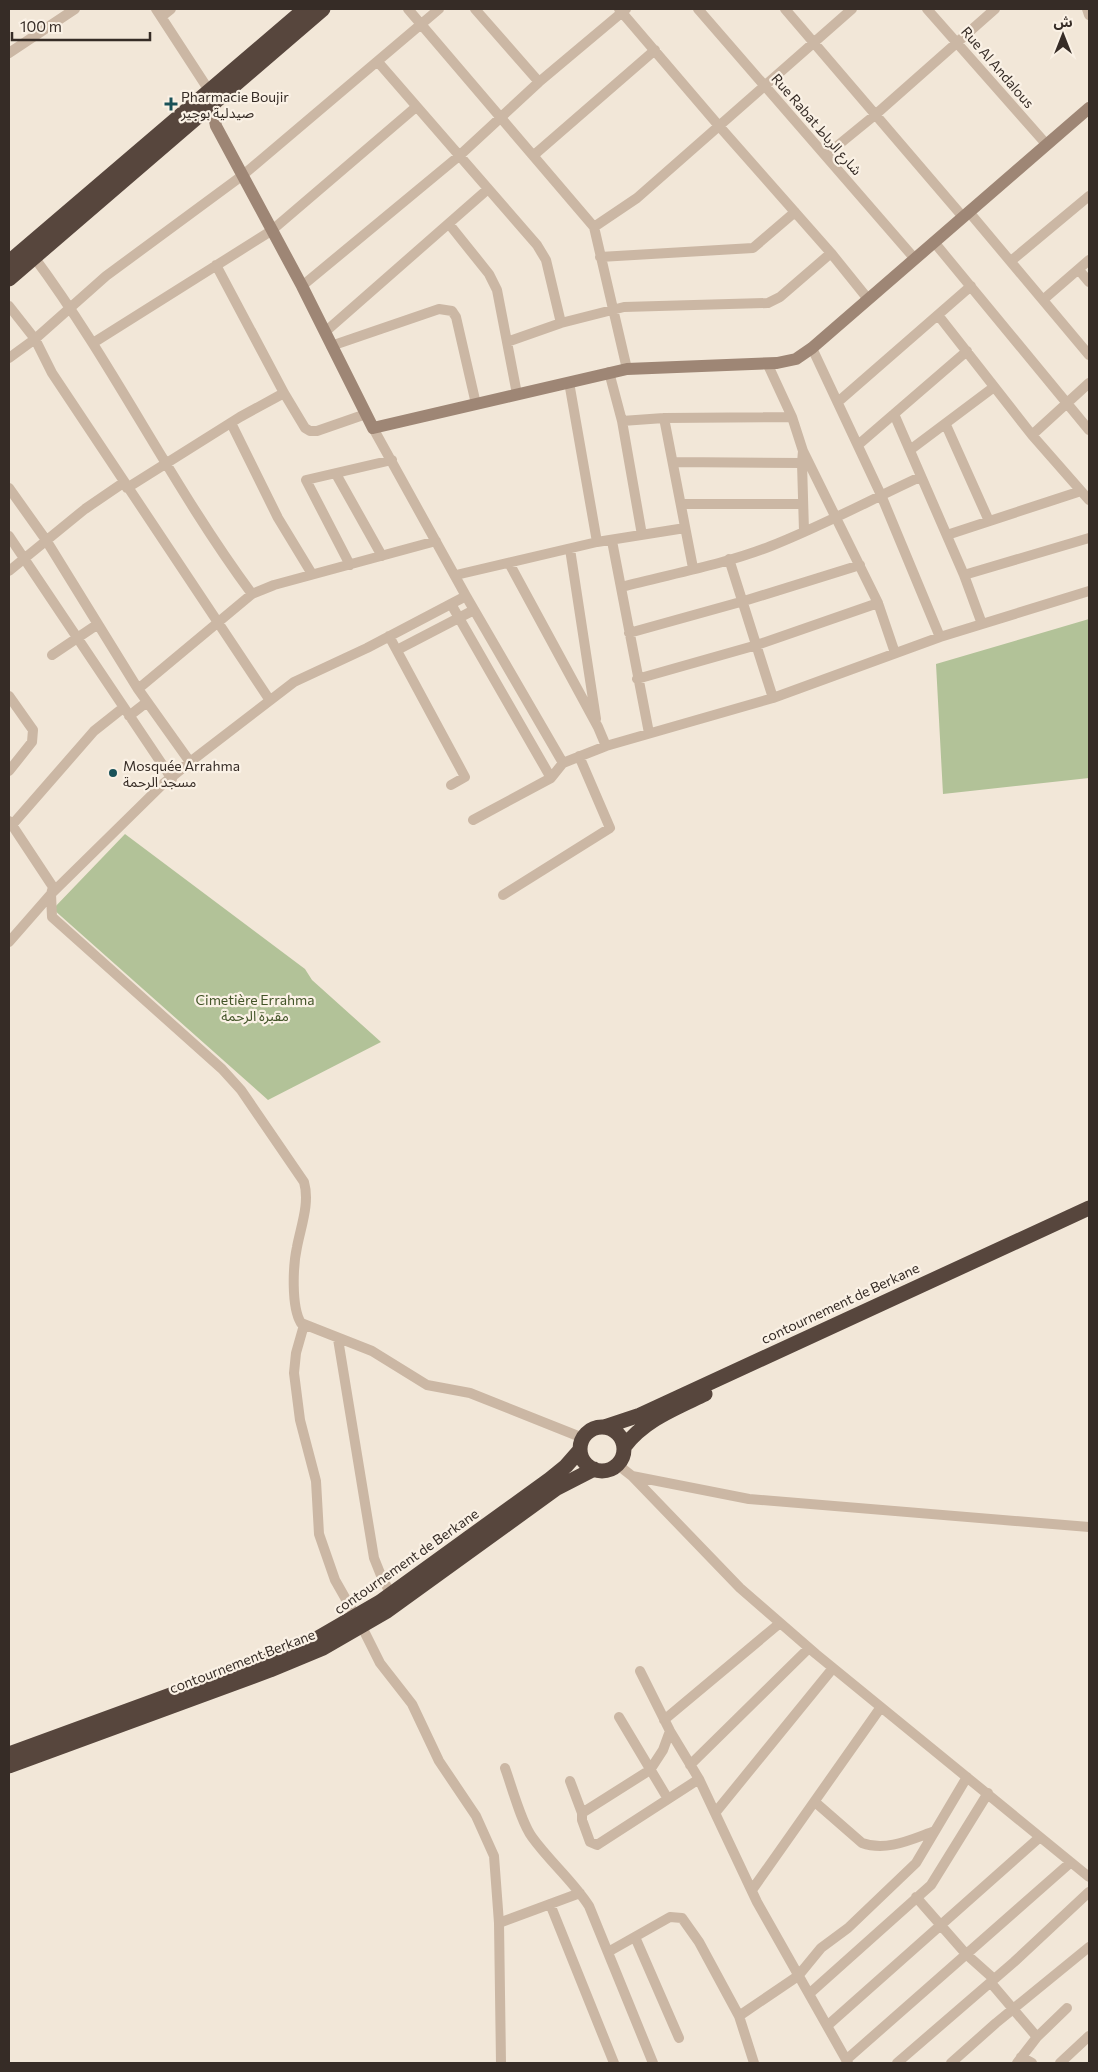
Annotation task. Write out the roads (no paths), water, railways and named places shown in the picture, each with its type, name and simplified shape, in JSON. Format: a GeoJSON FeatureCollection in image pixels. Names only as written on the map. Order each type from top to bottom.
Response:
{"type":"FeatureCollection","features":[{"type":"Feature","properties":{"kind":"highway"},"geometry":{"type":"LineString","coordinates":[[9,279],[213,96],[305,9]]}},
{"type":"Feature","properties":{"kind":"highway"},"geometry":{"type":"LineString","coordinates":[[9,262],[322,9]]}},
{"type":"Feature","properties":{"kind":"highway","name":"contournement de Berkane"},"geometry":{"type":"LineString","coordinates":[[604,1427],[640,1415],[1089,1208]]}},
{"type":"Feature","properties":{"kind":"highway"},"geometry":{"type":"LineString","coordinates":[[624,1448],[641,1428],[665,1413],[1089,1218]]}},
{"type":"Feature","properties":{"kind":"highway"},"geometry":{"type":"LineString","coordinates":[[604,1427],[616,1431],[620,1436],[624,1454],[618,1465],[606,1470],[594,1470],[584,1462],[581,1444],[592,1429],[604,1427]]}},
{"type":"Feature","properties":{"kind":"highway","name":"contournement de Berkane"},"geometry":{"type":"LineString","coordinates":[[9,1754],[285,1653],[359,1622],[392,1594],[558,1473],[581,1444]]}},
{"type":"Feature","properties":{"kind":"highway","name":"contournement Berkane"},"geometry":{"type":"LineString","coordinates":[[9,1766],[288,1664],[359,1622],[557,1488],[594,1470]]}},
{"type":"Feature","properties":{"kind":"street"},"geometry":{"type":"LineString","coordinates":[[9,52],[75,9]]}},
{"type":"Feature","properties":{"kind":"street"},"geometry":{"type":"LineString","coordinates":[[171,9],[158,13],[213,96],[216,126],[302,286],[373,428],[466,596],[563,763]]}},
{"type":"Feature","properties":{"kind":"street"},"geometry":{"type":"LineString","coordinates":[[408,9],[594,227],[627,369]]}},
{"type":"Feature","properties":{"kind":"street"},"geometry":{"type":"LineString","coordinates":[[9,358],[35,339],[71,306],[153,240],[243,175],[439,9]]}},
{"type":"Feature","properties":{"kind":"street"},"geometry":{"type":"LineString","coordinates":[[475,9],[540,82]]}},
{"type":"Feature","properties":{"kind":"street","name":"Rue Rabat شارع الرباط"},"geometry":{"type":"LineString","coordinates":[[698,9],[915,259]]}},
{"type":"Feature","properties":{"kind":"street"},"geometry":{"type":"LineString","coordinates":[[784,9],[875,115],[966,215],[1011,261],[1089,355]]}},
{"type":"Feature","properties":{"kind":"street"},"geometry":{"type":"LineString","coordinates":[[594,227],[637,198],[852,9]]}},
{"type":"Feature","properties":{"kind":"street","name":"Rue Al Andalous"},"geometry":{"type":"LineString","coordinates":[[927,9],[957,41],[1046,145]]}},
{"type":"Feature","properties":{"kind":"street"},"geometry":{"type":"LineString","coordinates":[[826,155],[875,115],[995,9]]}},
{"type":"Feature","properties":{"kind":"street"},"geometry":{"type":"LineString","coordinates":[[1088,9],[1089,14]]}},
{"type":"Feature","properties":{"kind":"street"},"geometry":{"type":"LineString","coordinates":[[302,286],[459,156],[622,10],[719,126],[831,253],[868,299]]}},
{"type":"Feature","properties":{"kind":"street"},"geometry":{"type":"LineString","coordinates":[[534,155],[655,50]]}},
{"type":"Feature","properties":{"kind":"street"},"geometry":{"type":"LineString","coordinates":[[378,62],[537,246],[546,260],[561,323]]}},
{"type":"Feature","properties":{"kind":"street"},"geometry":{"type":"LineString","coordinates":[[93,342],[271,231],[416,107]]}},
{"type":"Feature","properties":{"kind":"street"},"geometry":{"type":"LineString","coordinates":[[373,428],[627,369],[767,363],[796,358],[812,348],[1089,108]]}},
{"type":"Feature","properties":{"kind":"street"},"geometry":{"type":"LineString","coordinates":[[325,332],[488,189]]}},
{"type":"Feature","properties":{"kind":"street"},"geometry":{"type":"LineString","coordinates":[[1011,261],[1089,196]]}},
{"type":"Feature","properties":{"kind":"street"},"geometry":{"type":"LineString","coordinates":[[600,257],[752,248],[795,212]]}},
{"type":"Feature","properties":{"kind":"street"},"geometry":{"type":"LineString","coordinates":[[449,224],[497,290],[517,394]]}},
{"type":"Feature","properties":{"kind":"street"},"geometry":{"type":"LineString","coordinates":[[934,242],[1089,430]]}},
{"type":"Feature","properties":{"kind":"street"},"geometry":{"type":"LineString","coordinates":[[507,342],[561,323],[613,309],[768,303],[780,297],[831,253]]}},
{"type":"Feature","properties":{"kind":"street"},"geometry":{"type":"LineString","coordinates":[[34,257],[71,306],[165,463],[223,555],[252,594]]}},
{"type":"Feature","properties":{"kind":"street"},"geometry":{"type":"LineString","coordinates":[[1044,299],[1089,260]]}},
{"type":"Feature","properties":{"kind":"street"},"geometry":{"type":"LineString","coordinates":[[216,265],[301,423],[310,431],[317,431],[366,414]]}},
{"type":"Feature","properties":{"kind":"street"},"geometry":{"type":"LineString","coordinates":[[1079,270],[1089,282]]}},
{"type":"Feature","properties":{"kind":"street"},"geometry":{"type":"LineString","coordinates":[[839,401],[971,286]]}},
{"type":"Feature","properties":{"kind":"street"},"geometry":{"type":"LineString","coordinates":[[9,306],[35,339],[52,373],[269,699]]}},
{"type":"Feature","properties":{"kind":"street"},"geometry":{"type":"LineString","coordinates":[[331,346],[439,309],[452,311],[456,317],[476,404]]}},
{"type":"Feature","properties":{"kind":"street"},"geometry":{"type":"LineString","coordinates":[[938,315],[1032,435],[1089,500]]}},
{"type":"Feature","properties":{"kind":"street"},"geometry":{"type":"LineString","coordinates":[[812,348],[839,401],[881,495],[940,637]]}},
{"type":"Feature","properties":{"kind":"street"},"geometry":{"type":"LineString","coordinates":[[858,445],[967,351]]}},
{"type":"Feature","properties":{"kind":"street"},"geometry":{"type":"LineString","coordinates":[[767,363],[792,417],[803,451],[878,603],[895,653]]}},
{"type":"Feature","properties":{"kind":"street"},"geometry":{"type":"LineString","coordinates":[[609,372],[622,420],[642,535]]}},
{"type":"Feature","properties":{"kind":"street"},"geometry":{"type":"LineString","coordinates":[[569,382],[597,542]]}},
{"type":"Feature","properties":{"kind":"street"},"geometry":{"type":"LineString","coordinates":[[1032,435],[1089,383]]}},
{"type":"Feature","properties":{"kind":"street"},"geometry":{"type":"LineString","coordinates":[[910,450],[946,425],[994,387]]}},
{"type":"Feature","properties":{"kind":"street"},"geometry":{"type":"LineString","coordinates":[[9,571],[85,509],[284,393]]}},
{"type":"Feature","properties":{"kind":"street"},"geometry":{"type":"LineString","coordinates":[[894,414],[920,478],[964,575],[982,624]]}},
{"type":"Feature","properties":{"kind":"street"},"geometry":{"type":"LineString","coordinates":[[622,420],[792,417]]}},
{"type":"Feature","properties":{"kind":"street"},"geometry":{"type":"LineString","coordinates":[[664,418],[693,568]]}},
{"type":"Feature","properties":{"kind":"street"},"geometry":{"type":"LineString","coordinates":[[231,423],[278,518],[312,574]]}},
{"type":"Feature","properties":{"kind":"street"},"geometry":{"type":"LineString","coordinates":[[946,425],[989,521]]}},
{"type":"Feature","properties":{"kind":"street"},"geometry":{"type":"LineString","coordinates":[[803,451],[804,531]]}},
{"type":"Feature","properties":{"kind":"street"},"geometry":{"type":"LineString","coordinates":[[350,565],[306,480],[392,460]]}},
{"type":"Feature","properties":{"kind":"street"},"geometry":{"type":"LineString","coordinates":[[673,462],[802,463]]}},
{"type":"Feature","properties":{"kind":"street"},"geometry":{"type":"LineString","coordinates":[[336,474],[382,556]]}},
{"type":"Feature","properties":{"kind":"street"},"geometry":{"type":"LineString","coordinates":[[621,587],[771,546],[836,518],[920,478]]}},
{"type":"Feature","properties":{"kind":"street"},"geometry":{"type":"LineString","coordinates":[[9,488],[46,540],[138,689],[190,762]]}},
{"type":"Feature","properties":{"kind":"street"},"geometry":{"type":"LineString","coordinates":[[947,536],[1081,491]]}},
{"type":"Feature","properties":{"kind":"street"},"geometry":{"type":"LineString","coordinates":[[682,504],[803,504]]}},
{"type":"Feature","properties":{"kind":"street"},"geometry":{"type":"LineString","coordinates":[[456,575],[597,542],[685,528]]}},
{"type":"Feature","properties":{"kind":"street"},"geometry":{"type":"LineString","coordinates":[[9,536],[172,779]]}},
{"type":"Feature","properties":{"kind":"street"},"geometry":{"type":"LineString","coordinates":[[964,575],[1089,538]]}},
{"type":"Feature","properties":{"kind":"street"},"geometry":{"type":"LineString","coordinates":[[138,689],[252,594],[274,585],[312,574],[436,541]]}},
{"type":"Feature","properties":{"kind":"street"},"geometry":{"type":"LineString","coordinates":[[612,541],[637,679],[649,733]]}},
{"type":"Feature","properties":{"kind":"street"},"geometry":{"type":"LineString","coordinates":[[570,549],[598,727]]}},
{"type":"Feature","properties":{"kind":"street"},"geometry":{"type":"LineString","coordinates":[[729,559],[744,601],[773,698]]}},
{"type":"Feature","properties":{"kind":"street"},"geometry":{"type":"LineString","coordinates":[[509,563],[598,727],[606,746]]}},
{"type":"Feature","properties":{"kind":"street"},"geometry":{"type":"LineString","coordinates":[[629,633],[744,601],[860,565]]}},
{"type":"Feature","properties":{"kind":"street"},"geometry":{"type":"LineString","coordinates":[[473,820],[551,778],[563,763],[579,756],[649,733],[773,698],[940,637],[1089,591]]}},
{"type":"Feature","properties":{"kind":"street"},"geometry":{"type":"LineString","coordinates":[[9,942],[51,894],[163,784],[172,779],[190,762],[269,699],[294,682],[466,596]]}},
{"type":"Feature","properties":{"kind":"street"},"geometry":{"type":"LineString","coordinates":[[637,679],[757,645],[878,603]]}},
{"type":"Feature","properties":{"kind":"street"},"geometry":{"type":"LineString","coordinates":[[451,604],[551,778]]}},
{"type":"Feature","properties":{"kind":"street"},"geometry":{"type":"LineString","coordinates":[[397,650],[460,619],[474,610]]}},
{"type":"Feature","properties":{"kind":"street"},"geometry":{"type":"LineString","coordinates":[[52,654],[98,624]]}},
{"type":"Feature","properties":{"kind":"street"},"geometry":{"type":"LineString","coordinates":[[389,636],[465,777],[452,785]]}},
{"type":"Feature","properties":{"kind":"street"},"geometry":{"type":"LineString","coordinates":[[9,696],[33,730],[32,742],[9,771]]}},
{"type":"Feature","properties":{"kind":"street"},"geometry":{"type":"LineString","coordinates":[[147,702],[94,731],[10,823],[48,876],[53,887],[51,894],[52,917],[222,1069],[241,1090],[304,1182],[306,1200],[296,1249],[294,1295],[299,1320],[304,1325],[378,1354],[427,1385],[470,1393],[581,1444]]}},
{"type":"Feature","properties":{"kind":"street"},"geometry":{"type":"LineString","coordinates":[[503,895],[610,828],[579,756]]}},
{"type":"Feature","properties":{"kind":"street"},"geometry":{"type":"LineString","coordinates":[[304,1325],[296,1353],[294,1373],[300,1420],[316,1481],[319,1534],[335,1580],[380,1663],[412,1704],[439,1761],[476,1816],[488,1841],[497,1874],[501,2063]]}},
{"type":"Feature","properties":{"kind":"street"},"geometry":{"type":"LineString","coordinates":[[338,1339],[374,1558],[382,1578],[392,1594]]}},
{"type":"Feature","properties":{"kind":"street"},"geometry":{"type":"LineString","coordinates":[[618,1465],[632,1476],[740,1588],[780,1623],[1089,1877]]}},
{"type":"Feature","properties":{"kind":"street"},"geometry":{"type":"LineString","coordinates":[[632,1476],[749,1499],[1089,1527]]}},
{"type":"Feature","properties":{"kind":"street"},"geometry":{"type":"LineString","coordinates":[[664,1720],[780,1623]]}},
{"type":"Feature","properties":{"kind":"street"},"geometry":{"type":"LineString","coordinates":[[690,1765],[809,1648]]}},
{"type":"Feature","properties":{"kind":"street"},"geometry":{"type":"LineString","coordinates":[[715,1813],[833,1668]]}},
{"type":"Feature","properties":{"kind":"street"},"geometry":{"type":"LineString","coordinates":[[640,1671],[664,1720],[698,1779],[752,1890],[847,2062],[1070,1863]]}},
{"type":"Feature","properties":{"kind":"street"},"geometry":{"type":"LineString","coordinates":[[752,1890],[881,1706]]}},
{"type":"Feature","properties":{"kind":"street"},"geometry":{"type":"LineString","coordinates":[[619,1717],[668,1799]]}},
{"type":"Feature","properties":{"kind":"street"},"geometry":{"type":"LineString","coordinates":[[582,1813],[650,1770],[664,1750],[670,1731]]}},
{"type":"Feature","properties":{"kind":"street"},"geometry":{"type":"LineString","coordinates":[[505,1768],[531,1836],[554,1867],[580,1893],[589,1906],[653,2063]]}},
{"type":"Feature","properties":{"kind":"street"},"geometry":{"type":"LineString","coordinates":[[739,2016],[798,1976],[821,1948],[848,1928],[916,1863],[967,1777]]}},
{"type":"Feature","properties":{"kind":"street"},"geometry":{"type":"LineString","coordinates":[[570,1782],[582,1813],[582,1820],[590,1842],[597,1845],[698,1779]]}},
{"type":"Feature","properties":{"kind":"street"},"geometry":{"type":"LineString","coordinates":[[809,1994],[916,1898],[938,1875],[988,1793]]}},
{"type":"Feature","properties":{"kind":"street"},"geometry":{"type":"LineString","coordinates":[[815,1802],[862,1842],[869,1845],[889,1846],[935,1831]]}},
{"type":"Feature","properties":{"kind":"street"},"geometry":{"type":"LineString","coordinates":[[827,2026],[1040,1837]]}},
{"type":"Feature","properties":{"kind":"street"},"geometry":{"type":"LineString","coordinates":[[897,2063],[992,1981],[1089,1892]]}},
{"type":"Feature","properties":{"kind":"street"},"geometry":{"type":"LineString","coordinates":[[499,1923],[580,1893]]}},
{"type":"Feature","properties":{"kind":"street"},"geometry":{"type":"LineString","coordinates":[[916,1898],[992,1981],[1037,2037]]}},
{"type":"Feature","properties":{"kind":"street"},"geometry":{"type":"LineString","coordinates":[[550,1904],[614,2063]]}},
{"type":"Feature","properties":{"kind":"street"},"geometry":{"type":"LineString","coordinates":[[608,1952],[670,1917],[682,1918],[699,1942],[739,2016],[754,2063]]}},
{"type":"Feature","properties":{"kind":"street"},"geometry":{"type":"LineString","coordinates":[[635,1937],[679,2038]]}},
{"type":"Feature","properties":{"kind":"street"},"geometry":{"type":"LineString","coordinates":[[951,2063],[1014,2008],[1089,1947]]}},
{"type":"Feature","properties":{"kind":"street"},"geometry":{"type":"LineString","coordinates":[[1032,2063],[1019,2060],[1037,2037],[1067,2008]]}},
{"type":"Feature","properties":{"kind":"street"},"geometry":{"type":"LineString","coordinates":[[1060,2063],[1089,2037]]}},
{"type":"Feature","properties":{"kind":"place","name":"Pharmacie Boujir صيدلية بوجير"},"geometry":{"type":"Point","coordinates":[171,104]}},
{"type":"Feature","properties":{"kind":"place","name":"Mosquée Arrahma مسجد الرحمة"},"geometry":{"type":"Point","coordinates":[113,773]}},
{"type":"Feature","properties":{"kind":"park label","name":"Cimetière Errahma مقبرة الرحمة"},"geometry":{"type":"Point","coordinates":[255,1008]}}]}
